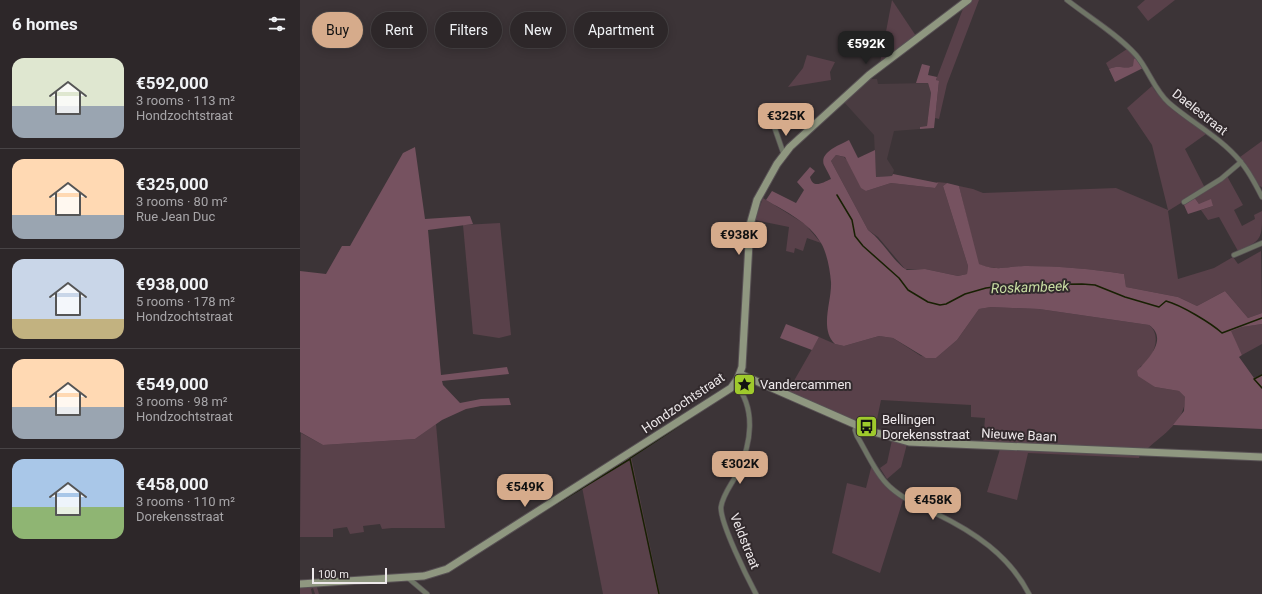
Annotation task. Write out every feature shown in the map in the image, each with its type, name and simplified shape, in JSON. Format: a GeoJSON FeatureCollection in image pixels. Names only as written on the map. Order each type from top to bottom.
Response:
{"type":"FeatureCollection","features":[{"type":"Feature","properties":{"kind":"street","name":"Hondzochtstraat"},"geometry":{"type":"LineString","coordinates":[[300,584],[420,576],[447,569],[696,411],[735,383],[740,374],[743,361],[750,225],[757,200],[784,155],[869,75],[968,0]]}},
{"type":"Feature","properties":{"kind":"street","name":"Daelestraat"},"geometry":{"type":"LineString","coordinates":[[1067,0],[1133,52],[1169,103],[1224,145],[1241,162],[1260,190],[1262,197]]}},
{"type":"Feature","properties":{"kind":"street"},"geometry":{"type":"LineString","coordinates":[[774,126],[784,155]]}},
{"type":"Feature","properties":{"kind":"street"},"geometry":{"type":"LineString","coordinates":[[1184,202],[1221,179],[1241,162]]}},
{"type":"Feature","properties":{"kind":"street"},"geometry":{"type":"LineString","coordinates":[[1234,255],[1262,243]]}},
{"type":"Feature","properties":{"kind":"street","name":"Nieuwe Baan"},"geometry":{"type":"LineString","coordinates":[[740,374],[883,435],[921,443],[1262,458]]}},
{"type":"Feature","properties":{"kind":"street","name":"Veldstraat"},"geometry":{"type":"LineString","coordinates":[[735,383],[747,408],[750,420],[750,433],[744,456],[723,498],[722,515],[728,534],[756,594]]}},
{"type":"Feature","properties":{"kind":"street"},"geometry":{"type":"LineString","coordinates":[[857,424],[855,430],[857,436],[889,486],[907,499],[964,528],[984,542],[1014,569],[1029,594]]}},
{"type":"Feature","properties":{"kind":"street"},"geometry":{"type":"LineString","coordinates":[[418,587],[420,576]]}},
{"type":"Feature","properties":{"kind":"street"},"geometry":{"type":"LineString","coordinates":[[406,577],[427,594]]}},
{"type":"Feature","properties":{"kind":"shaded area"},"geometry":{"type":"Polygon","coordinates":[[[892,0],[916,36],[880,63],[892,0]]]}},
{"type":"Feature","properties":{"kind":"shaded area"},"geometry":{"type":"Polygon","coordinates":[[[972,0],[979,0],[947,84],[939,119],[935,118],[939,82],[936,80],[964,6],[972,0]]]}},
{"type":"Feature","properties":{"kind":"shaded area"},"geometry":{"type":"Polygon","coordinates":[[[1145,0],[1175,0],[1148,21],[1137,7],[1145,0]]]}},
{"type":"Feature","properties":{"kind":"shaded area"},"geometry":{"type":"Polygon","coordinates":[[[1127,49],[1136,58],[1134,66],[1109,69],[1106,63],[1127,49]]]}},
{"type":"Feature","properties":{"kind":"shaded area"},"geometry":{"type":"Polygon","coordinates":[[[807,55],[835,62],[830,72],[831,80],[788,87],[803,68],[807,55]]]}},
{"type":"Feature","properties":{"kind":"shaded area"},"geometry":{"type":"Polygon","coordinates":[[[1136,58],[1143,68],[1115,82],[1109,69],[1133,66],[1134,59],[1136,58]]]}},
{"type":"Feature","properties":{"kind":"shaded area"},"geometry":{"type":"Polygon","coordinates":[[[922,64],[930,66],[928,75],[937,77],[936,80],[939,81],[934,128],[920,129],[920,127],[927,126],[931,93],[928,83],[916,83],[922,64]]]}},
{"type":"Feature","properties":{"kind":"shaded area"},"geometry":{"type":"Polygon","coordinates":[[[869,79],[877,79],[878,84],[928,83],[931,93],[927,126],[920,127],[920,129],[894,131],[887,159],[894,170],[892,176],[876,177],[874,135],[843,101],[869,79]]]}},
{"type":"Feature","properties":{"kind":"shaded area"},"geometry":{"type":"Polygon","coordinates":[[[1152,86],[1163,101],[1206,134],[1185,149],[1205,188],[1168,211],[1178,279],[1214,268],[1233,257],[1238,264],[1261,251],[1262,313],[1248,318],[1225,291],[1197,306],[1178,297],[1126,287],[1124,274],[1088,269],[1051,267],[1027,266],[992,268],[978,264],[959,186],[983,193],[1116,188],[1168,210],[1152,145],[1127,108],[1152,86]]]}},
{"type":"Feature","properties":{"kind":"shaded area"},"geometry":{"type":"Polygon","coordinates":[[[849,140],[858,158],[875,150],[876,177],[892,176],[893,174],[938,183],[935,188],[891,183],[866,191],[861,188],[845,157],[836,155],[831,161],[868,230],[879,240],[902,267],[907,270],[925,269],[958,276],[967,274],[968,266],[943,186],[947,183],[959,186],[979,264],[992,268],[1027,266],[1051,267],[1088,269],[1124,274],[1126,287],[1178,297],[1197,306],[1225,291],[1248,318],[1262,313],[1262,324],[1242,327],[1231,331],[1242,355],[1239,357],[1254,378],[1262,375],[1262,429],[1173,425],[1184,411],[1185,397],[1179,391],[1155,387],[1138,376],[1137,371],[1146,361],[1157,343],[1155,331],[1149,325],[1039,309],[991,307],[979,309],[957,340],[936,358],[926,358],[893,338],[879,336],[844,346],[835,344],[830,338],[827,323],[831,282],[828,262],[823,247],[816,236],[804,223],[766,200],[772,191],[796,203],[804,190],[797,182],[810,167],[815,171],[810,177],[813,183],[818,184],[831,179],[823,160],[827,153],[849,140]]]}},
{"type":"Feature","properties":{"kind":"shaded area"},"geometry":{"type":"Polygon","coordinates":[[[1262,141],[1262,187],[1259,186],[1240,157],[1262,141]]]}},
{"type":"Feature","properties":{"kind":"shaded area"},"geometry":{"type":"Polygon","coordinates":[[[415,147],[425,219],[470,216],[473,224],[428,230],[441,375],[507,367],[509,374],[442,381],[443,385],[460,403],[481,399],[509,398],[511,405],[481,406],[466,409],[442,420],[415,439],[323,445],[300,432],[300,271],[326,274],[342,246],[350,246],[403,153],[415,147]]]}},
{"type":"Feature","properties":{"kind":"shaded area"},"geometry":{"type":"Polygon","coordinates":[[[836,155],[844,157],[847,160],[866,191],[891,183],[935,188],[937,182],[947,183],[943,186],[968,266],[967,274],[958,276],[925,269],[905,269],[878,237],[868,230],[831,161],[836,155]]]}},
{"type":"Feature","properties":{"kind":"shaded area"},"geometry":{"type":"Polygon","coordinates":[[[1227,176],[1243,205],[1234,210],[1242,226],[1255,219],[1254,215],[1262,211],[1262,228],[1259,238],[1252,244],[1238,251],[1219,217],[1208,220],[1201,210],[1213,206],[1199,204],[1194,197],[1227,176]]]}},
{"type":"Feature","properties":{"kind":"shaded area"},"geometry":{"type":"Polygon","coordinates":[[[1194,197],[1199,204],[1211,199],[1213,206],[1188,214],[1184,205],[1194,197]]]}},
{"type":"Feature","properties":{"kind":"shaded area"},"geometry":{"type":"Polygon","coordinates":[[[763,198],[805,224],[821,243],[807,238],[803,251],[795,248],[794,253],[786,251],[789,227],[755,220],[763,198]]]}},
{"type":"Feature","properties":{"kind":"shaded area"},"geometry":{"type":"Polygon","coordinates":[[[500,223],[511,335],[499,338],[473,334],[463,225],[500,223]]]}},
{"type":"Feature","properties":{"kind":"shaded area"},"geometry":{"type":"Polygon","coordinates":[[[991,307],[1039,309],[1149,325],[1155,335],[1155,347],[1149,359],[1140,367],[1155,387],[1179,391],[1185,397],[1182,413],[1178,420],[1167,432],[1148,448],[983,444],[985,418],[971,417],[971,405],[881,400],[875,429],[787,393],[819,337],[844,346],[879,336],[893,338],[921,356],[936,358],[957,340],[979,309],[991,307]]]}},
{"type":"Feature","properties":{"kind":"shaded area"},"geometry":{"type":"Polygon","coordinates":[[[786,324],[819,337],[812,350],[780,338],[786,324]]]}},
{"type":"Feature","properties":{"kind":"shaded area"},"geometry":{"type":"Polygon","coordinates":[[[1262,324],[1262,344],[1242,355],[1230,331],[1242,327],[1262,324]]]}},
{"type":"Feature","properties":{"kind":"shaded area"},"geometry":{"type":"Polygon","coordinates":[[[436,424],[445,528],[382,529],[380,524],[363,526],[364,532],[350,534],[347,527],[333,529],[333,537],[300,537],[301,433],[323,445],[415,439],[436,424]]]}},
{"type":"Feature","properties":{"kind":"shaded area"},"geometry":{"type":"Polygon","coordinates":[[[892,440],[907,444],[901,467],[887,479],[880,468],[887,463],[892,440]]]}},
{"type":"Feature","properties":{"kind":"shaded area"},"geometry":{"type":"Polygon","coordinates":[[[1000,449],[1140,454],[1139,458],[1028,453],[1017,500],[987,492],[1000,449]]]}},
{"type":"Feature","properties":{"kind":"shaded area"},"geometry":{"type":"Polygon","coordinates":[[[631,456],[660,594],[603,594],[582,487],[631,456]]]}},
{"type":"Feature","properties":{"kind":"shaded area"},"geometry":{"type":"Polygon","coordinates":[[[872,464],[892,491],[903,500],[880,573],[832,553],[847,483],[866,488],[872,464]]]}},
{"type":"Feature","properties":{"kind":"shaded area"},"geometry":{"type":"Polygon","coordinates":[[[316,584],[319,594],[315,594],[313,588],[311,589],[312,594],[300,594],[300,587],[316,584]]]}},
{"type":"Feature","properties":{"kind":"waterway","name":"Roskambeek"},"geometry":{"type":"LineString","coordinates":[[837,195],[852,220],[855,236],[863,246],[899,278],[908,290],[928,302],[940,305],[946,304],[965,294],[986,288],[1009,285],[1082,284],[1095,285],[1125,297],[1159,307],[1166,301],[1172,303],[1196,315],[1222,333],[1262,318]]}},
{"type":"Feature","properties":{"kind":"waterway"},"geometry":{"type":"LineString","coordinates":[[1262,375],[1254,379],[1262,388]]}},
{"type":"Feature","properties":{"kind":"waterway"},"geometry":{"type":"LineString","coordinates":[[630,458],[695,415]]}},
{"type":"Feature","properties":{"kind":"waterway"},"geometry":{"type":"LineString","coordinates":[[538,515],[630,459],[659,594]]}},
{"type":"Feature","properties":{"kind":"place","name":"Vandercammen"},"geometry":{"type":"Point","coordinates":[744,384]}},
{"type":"Feature","properties":{"kind":"place","name":"Bellingen Dorekensstraat"},"geometry":{"type":"Point","coordinates":[867,426]}}]}
